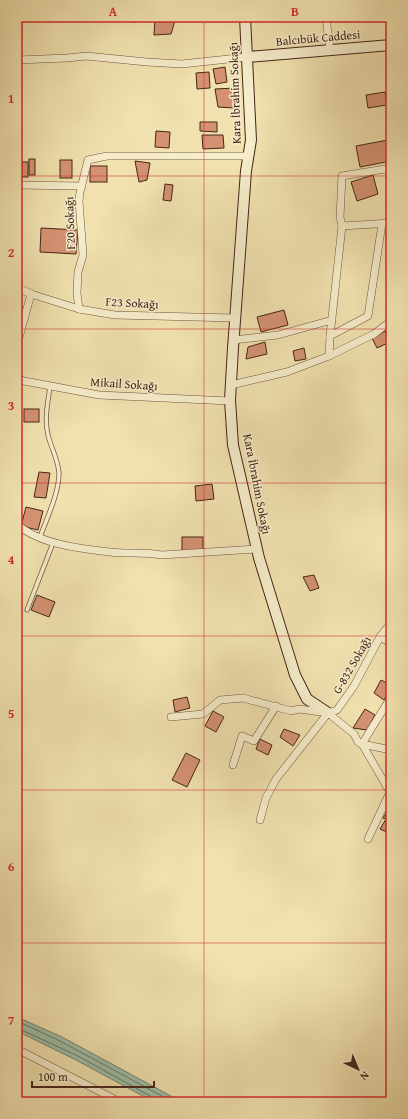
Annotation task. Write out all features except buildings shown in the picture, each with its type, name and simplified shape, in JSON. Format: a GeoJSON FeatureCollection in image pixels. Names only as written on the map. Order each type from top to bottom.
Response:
{"type":"FeatureCollection","features":[{"type":"Feature","properties":{"kind":"street","name":"Kara İbrahim Sokağı"},"geometry":{"type":"LineString","coordinates":[[245,17],[251,140],[246,171],[233,340],[230,401],[233,445],[257,549],[295,674],[307,699],[328,713]]}},
{"type":"Feature","properties":{"kind":"street"},"geometry":{"type":"LineString","coordinates":[[326,17],[330,50]]}},
{"type":"Feature","properties":{"kind":"street","name":"Balcıbük Caddesi"},"geometry":{"type":"LineString","coordinates":[[247,57],[391,45]]}},
{"type":"Feature","properties":{"kind":"street"},"geometry":{"type":"LineString","coordinates":[[17,60],[86,56],[182,64],[247,57]]}},
{"type":"Feature","properties":{"kind":"street","name":"F20 Sokağı"},"geometry":{"type":"LineString","coordinates":[[79,309],[77,293],[78,272],[83,255],[78,202],[88,160],[107,156],[249,156]]}},
{"type":"Feature","properties":{"kind":"street"},"geometry":{"type":"LineString","coordinates":[[329,356],[342,226],[340,217],[342,176],[391,168]]}},
{"type":"Feature","properties":{"kind":"street"},"geometry":{"type":"LineString","coordinates":[[17,185],[82,186]]}},
{"type":"Feature","properties":{"kind":"street"},"geometry":{"type":"LineString","coordinates":[[342,226],[391,223]]}},
{"type":"Feature","properties":{"kind":"street"},"geometry":{"type":"LineString","coordinates":[[330,336],[368,316],[382,224]]}},
{"type":"Feature","properties":{"kind":"street"},"geometry":{"type":"LineString","coordinates":[[17,287],[31,294],[17,345]]}},
{"type":"Feature","properties":{"kind":"street","name":"F23 Sokağı"},"geometry":{"type":"LineString","coordinates":[[31,294],[79,309],[115,314],[235,318]]}},
{"type":"Feature","properties":{"kind":"street"},"geometry":{"type":"LineString","coordinates":[[233,340],[278,335],[332,320]]}},
{"type":"Feature","properties":{"kind":"street"},"geometry":{"type":"LineString","coordinates":[[231,385],[287,372],[329,356],[374,334],[391,321]]}},
{"type":"Feature","properties":{"kind":"street","name":"Mikail Sokağı"},"geometry":{"type":"LineString","coordinates":[[17,378],[24,381],[99,395],[230,401]]}},
{"type":"Feature","properties":{"kind":"street"},"geometry":{"type":"LineString","coordinates":[[18,526],[53,543],[110,552],[152,553],[162,555],[257,549]]}},
{"type":"Feature","properties":{"kind":"street","name":"G-832 Sokağı"},"geometry":{"type":"LineString","coordinates":[[328,713],[337,710],[346,698],[380,637],[391,624]]}},
{"type":"Feature","properties":{"kind":"street"},"geometry":{"type":"LineString","coordinates":[[380,637],[391,643]]}},
{"type":"Feature","properties":{"kind":"street"},"geometry":{"type":"LineString","coordinates":[[362,744],[391,697]]}},
{"type":"Feature","properties":{"kind":"street"},"geometry":{"type":"LineString","coordinates":[[171,717],[203,714],[220,700],[243,698],[291,711],[299,709],[328,713],[354,734],[358,742],[362,744],[390,791],[368,839]]}},
{"type":"Feature","properties":{"kind":"street"},"geometry":{"type":"LineString","coordinates":[[233,765],[242,736],[254,741],[276,706]]}},
{"type":"Feature","properties":{"kind":"street"},"geometry":{"type":"LineString","coordinates":[[260,820],[266,798],[276,779],[328,713]]}},
{"type":"Feature","properties":{"kind":"street"},"geometry":{"type":"LineString","coordinates":[[362,744],[391,750]]}},
{"type":"Feature","properties":{"kind":"street"},"geometry":{"type":"LineString","coordinates":[[17,1049],[120,1102]]}},
{"type":"Feature","properties":{"kind":"street"},"geometry":{"type":"LineString","coordinates":[[17,1099],[22,1102]]}},
{"type":"Feature","properties":{"kind":"lane"},"geometry":{"type":"LineString","coordinates":[[40,538],[59,478],[57,460],[49,441],[47,430],[50,386]]}},
{"type":"Feature","properties":{"kind":"lane"},"geometry":{"type":"LineString","coordinates":[[27,610],[53,543]]}},
{"type":"Feature","properties":{"kind":"water"},"geometry":{"type":"Polygon","coordinates":[[[17,1017],[62,1037],[182,1102],[154,1102],[76,1060],[17,1031],[17,1017]]]}}]}
